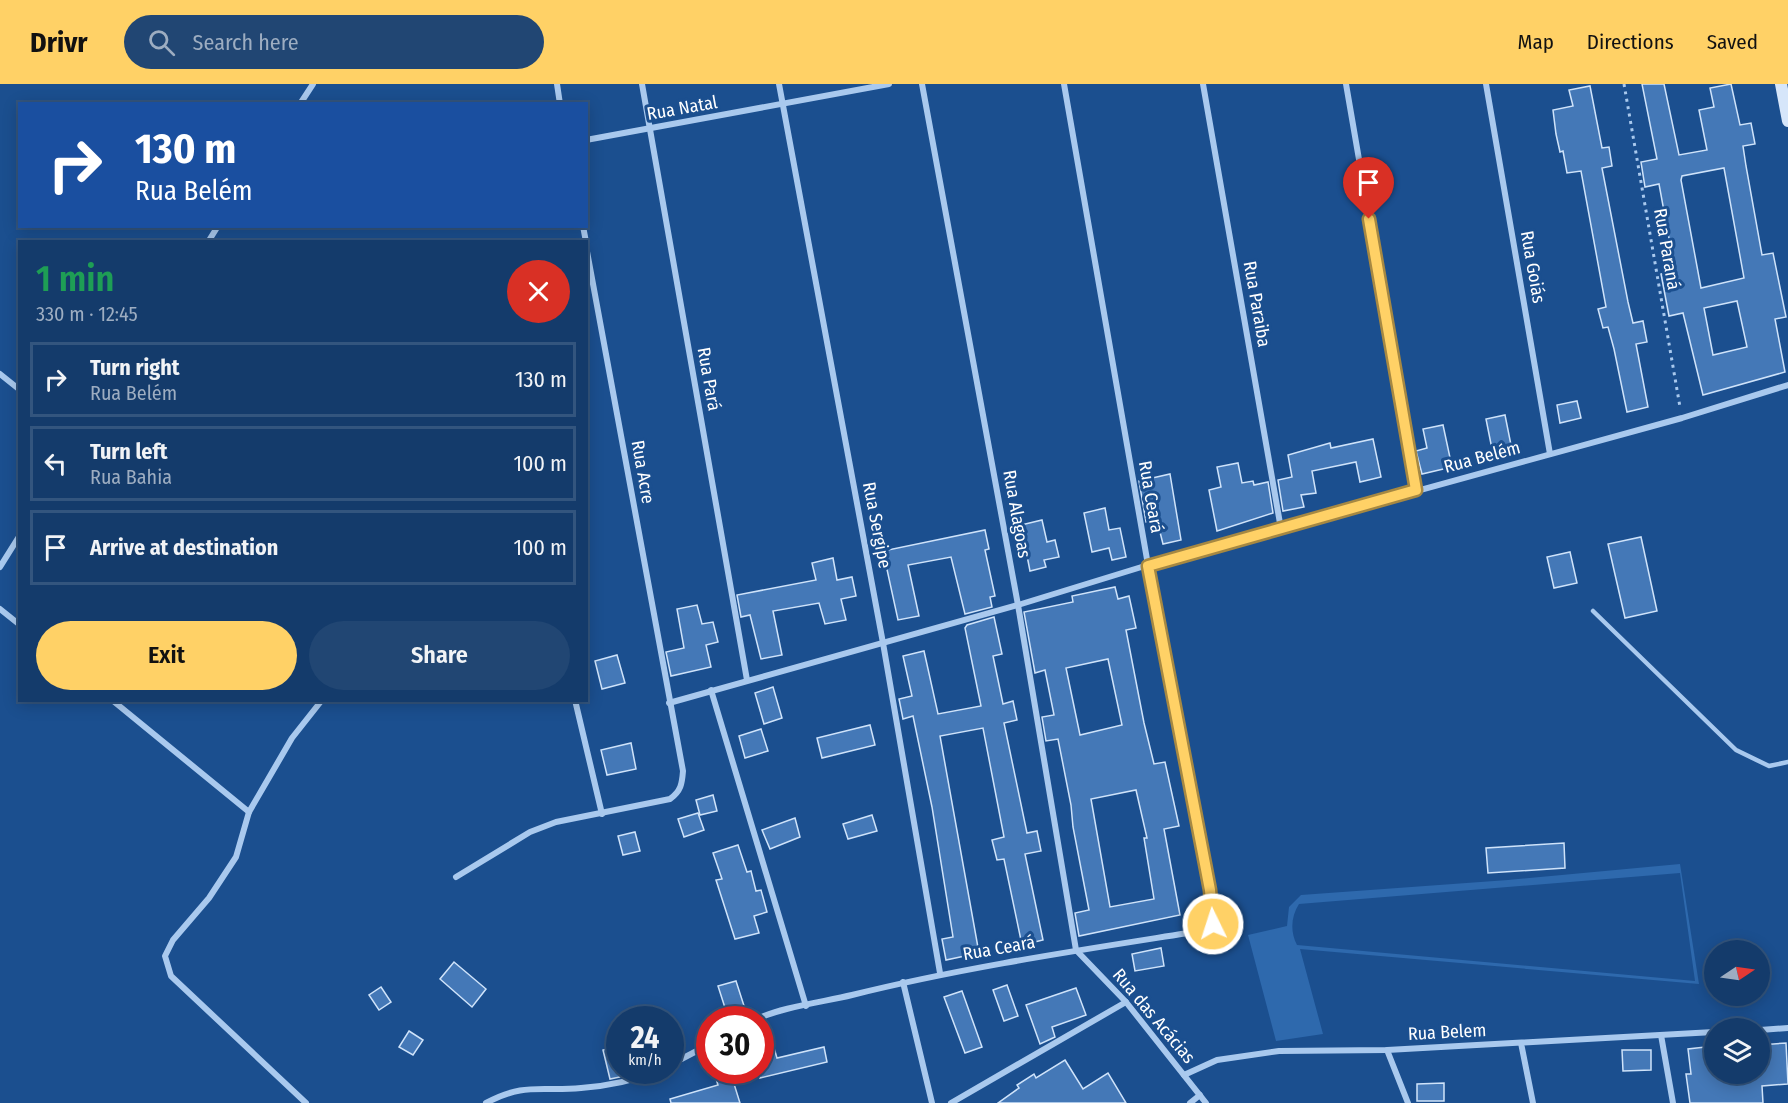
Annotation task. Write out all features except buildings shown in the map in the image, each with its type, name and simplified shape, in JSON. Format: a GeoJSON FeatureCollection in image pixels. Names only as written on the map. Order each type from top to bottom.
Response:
{"type":"FeatureCollection","features":[{"type":"Feature","properties":{"kind":"main road"},"geometry":{"type":"LineString","coordinates":[[1781,84],[1788,121]]}},
{"type":"Feature","properties":{"kind":"street"},"geometry":{"type":"LineString","coordinates":[[301,102],[313,84]]}},
{"type":"Feature","properties":{"kind":"street"},"geometry":{"type":"LineString","coordinates":[[557,84],[560,102]]}},
{"type":"Feature","properties":{"kind":"street","name":"Rua Pará"},"geometry":{"type":"LineString","coordinates":[[642,84],[747,680]]}},
{"type":"Feature","properties":{"kind":"street","name":"Rua Sergipe"},"geometry":{"type":"LineString","coordinates":[[779,84],[884,643],[940,973]]}},
{"type":"Feature","properties":{"kind":"street","name":"Rua Natal"},"geometry":{"type":"LineString","coordinates":[[588,140],[889,84]]}},
{"type":"Feature","properties":{"kind":"street","name":"Rua Alagoas"},"geometry":{"type":"LineString","coordinates":[[922,84],[1018,605],[1076,950]]}},
{"type":"Feature","properties":{"kind":"street","name":"Rua Ceará"},"geometry":{"type":"LineString","coordinates":[[806,1006],[940,973],[1207,930],[1213,924],[1210,890],[1148,566],[1064,84]]}},
{"type":"Feature","properties":{"kind":"street","name":"Rua Paraiba"},"geometry":{"type":"LineString","coordinates":[[1203,84],[1281,529]]}},
{"type":"Feature","properties":{"kind":"street"},"geometry":{"type":"LineString","coordinates":[[1346,84],[1416,490]]}},
{"type":"Feature","properties":{"kind":"street","name":"Rua Goiás"},"geometry":{"type":"LineString","coordinates":[[1486,84],[1550,454]]}},
{"type":"Feature","properties":{"kind":"street","name":"Rua Acre"},"geometry":{"type":"LineString","coordinates":[[588,257],[683,771],[679,792],[670,799],[602,814]]}},
{"type":"Feature","properties":{"kind":"street"},"geometry":{"type":"LineString","coordinates":[[0,374],[18,388]]}},
{"type":"Feature","properties":{"kind":"street","name":"Rua Belém"},"geometry":{"type":"LineString","coordinates":[[669,703],[1416,490],[1682,418],[1788,385]]}},
{"type":"Feature","properties":{"kind":"street"},"geometry":{"type":"LineString","coordinates":[[0,567],[18,538]]}},
{"type":"Feature","properties":{"kind":"street"},"geometry":{"type":"LineString","coordinates":[[0,609],[18,623]]}},
{"type":"Feature","properties":{"kind":"street"},"geometry":{"type":"LineString","coordinates":[[711,690],[806,1006],[774,1012]]}},
{"type":"Feature","properties":{"kind":"street"},"geometry":{"type":"LineString","coordinates":[[114,702],[249,812]]}},
{"type":"Feature","properties":{"kind":"street"},"geometry":{"type":"LineString","coordinates":[[306,1103],[213,1018],[171,976],[165,956],[173,940],[209,898],[236,857],[249,812],[292,738],[320,702]]}},
{"type":"Feature","properties":{"kind":"street"},"geometry":{"type":"LineString","coordinates":[[456,878],[530,832],[556,822],[602,814],[575,702]]}},
{"type":"Feature","properties":{"kind":"street","name":"Rua das Acácias"},"geometry":{"type":"LineString","coordinates":[[1076,950],[1126,1002],[1206,1103]]}},
{"type":"Feature","properties":{"kind":"street"},"geometry":{"type":"LineString","coordinates":[[903,982],[932,1103]]}},
{"type":"Feature","properties":{"kind":"street"},"geometry":{"type":"LineString","coordinates":[[951,1103],[1126,1002]]}},
{"type":"Feature","properties":{"kind":"street"},"geometry":{"type":"LineString","coordinates":[[1770,1029],[1788,1028]]}},
{"type":"Feature","properties":{"kind":"street","name":"Rua Belem"},"geometry":{"type":"LineString","coordinates":[[1184,1075],[1217,1060],[1279,1052],[1388,1050],[1704,1033]]}},
{"type":"Feature","properties":{"kind":"street"},"geometry":{"type":"LineString","coordinates":[[1661,1035],[1673,1103]]}},
{"type":"Feature","properties":{"kind":"street"},"geometry":{"type":"LineString","coordinates":[[1521,1043],[1533,1103]]}},
{"type":"Feature","properties":{"kind":"street"},"geometry":{"type":"LineString","coordinates":[[1388,1050],[1408,1103]]}},
{"type":"Feature","properties":{"kind":"street"},"geometry":{"type":"LineString","coordinates":[[486,1103],[505,1094],[534,1087],[579,1089],[609,1084]]}},
{"type":"Feature","properties":{"kind":"street"},"geometry":{"type":"LineString","coordinates":[[1190,1103],[1200,1095]]}},
{"type":"Feature","properties":{"kind":"street"},"geometry":{"type":"LineString","coordinates":[[295,1103],[299,1096]]}},
{"type":"Feature","properties":{"kind":"lane"},"geometry":{"type":"LineString","coordinates":[[1593,611],[1736,750],[1769,766],[1788,762]]}},
{"type":"Feature","properties":{"kind":"path","name":"Rua Paraná"},"geometry":{"type":"LineString","coordinates":[[1624,84],[1682,418]]}},
{"type":"Feature","properties":{"kind":"shaded area"},"geometry":{"type":"Polygon","coordinates":[[[1680,864],[1699,984],[1300,949],[1323,1034],[1276,1041],[1248,935],[1287,926],[1289,907],[1301,895],[1508,880],[1680,864]],[[1680,873],[1299,904],[1293,919],[1292,929],[1297,945],[1695,981],[1680,873]]]}},
{"type":"Feature","properties":{"kind":"route"},"geometry":{"type":"LineString","coordinates":[[1213,924],[1214,912],[1148,566],[1416,490],[1369,219]]}}]}
